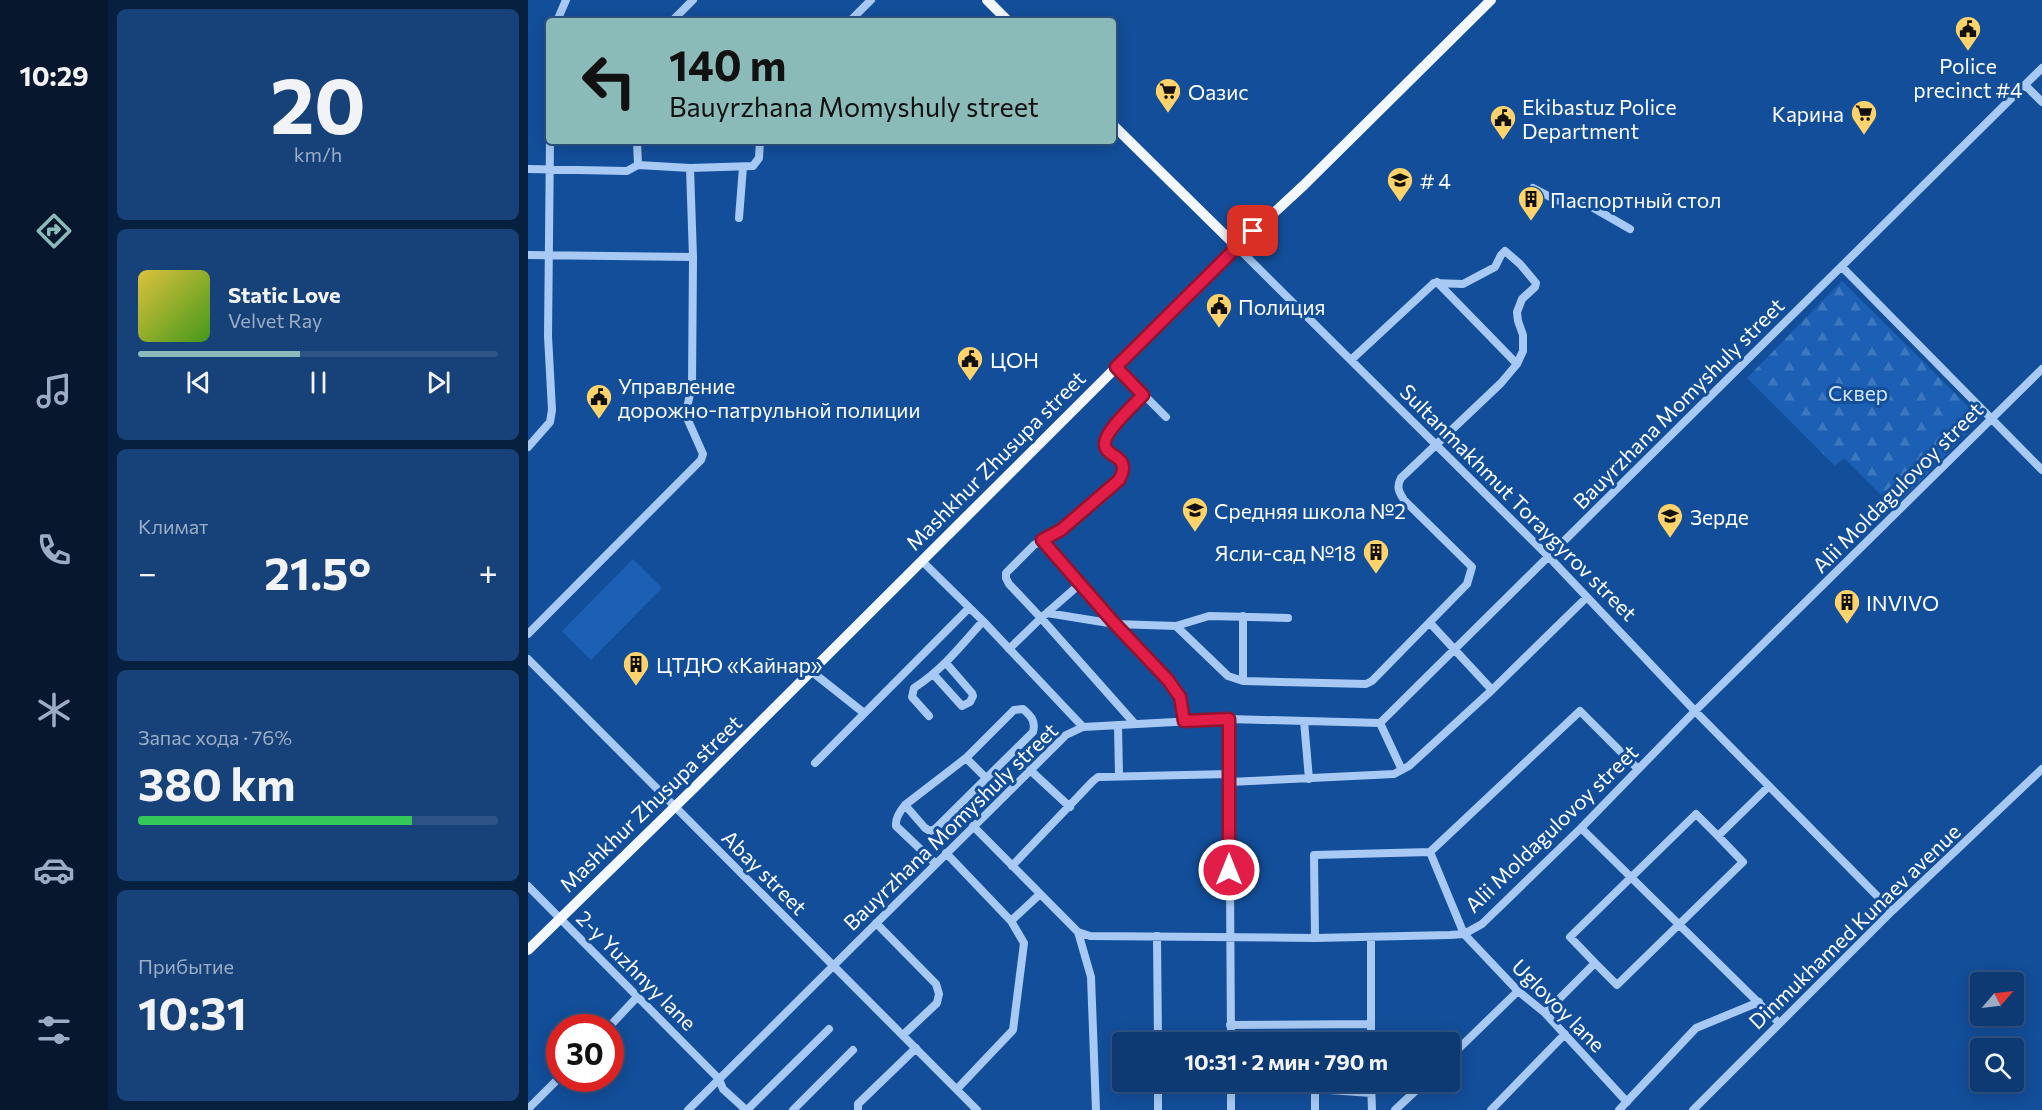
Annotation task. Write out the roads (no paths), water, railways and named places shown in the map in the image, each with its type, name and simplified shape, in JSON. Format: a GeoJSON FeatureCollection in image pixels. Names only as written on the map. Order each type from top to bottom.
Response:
{"type":"FeatureCollection","features":[{"type":"Feature","properties":{"kind":"main road"},"geometry":{"type":"LineString","coordinates":[[987,0],[1005,18]]}},
{"type":"Feature","properties":{"kind":"main road","name":"Mashkhur Zhusupa street"},"geometry":{"type":"LineString","coordinates":[[528,950],[675,807],[1237,247],[1304,185],[1491,0]]}},
{"type":"Feature","properties":{"kind":"main road","name":"Sultanmakhmut Toraygyrov street"},"geometry":{"type":"LineString","coordinates":[[1116,128],[1237,247]]}},
{"type":"Feature","properties":{"kind":"street"},"geometry":{"type":"LineString","coordinates":[[558,18],[566,0]]}},
{"type":"Feature","properties":{"kind":"street"},"geometry":{"type":"LineString","coordinates":[[675,18],[693,0]]}},
{"type":"Feature","properties":{"kind":"street"},"geometry":{"type":"LineString","coordinates":[[853,18],[871,0]]}},
{"type":"Feature","properties":{"kind":"street","name":"Bauyrzhana Momyshuly street"},"geometry":{"type":"LineString","coordinates":[[688,1110],[1066,735],[1083,727],[1229,719],[1380,723],[2042,68]]}},
{"type":"Feature","properties":{"kind":"street"},"geometry":{"type":"LineString","coordinates":[[2025,85],[2042,102]]}},
{"type":"Feature","properties":{"kind":"street"},"geometry":{"type":"LineString","coordinates":[[528,447],[550,422],[552,410],[547,255],[550,144]]}},
{"type":"Feature","properties":{"kind":"street"},"geometry":{"type":"LineString","coordinates":[[637,144],[638,165]]}},
{"type":"Feature","properties":{"kind":"street"},"geometry":{"type":"LineString","coordinates":[[528,170],[627,171],[638,165],[690,168],[753,166],[759,159],[760,144]]}},
{"type":"Feature","properties":{"kind":"street"},"geometry":{"type":"LineString","coordinates":[[740,218],[743,167]]}},
{"type":"Feature","properties":{"kind":"street"},"geometry":{"type":"LineString","coordinates":[[528,634],[701,460],[703,453],[687,418],[692,385],[693,257],[690,168]]}},
{"type":"Feature","properties":{"kind":"street"},"geometry":{"type":"LineString","coordinates":[[1533,188],[1556,200],[1575,206],[1590,206],[1630,228]]}},
{"type":"Feature","properties":{"kind":"street","name":"Sultanmakhmut Toraygyrov street"},"geometry":{"type":"LineString","coordinates":[[1237,247],[1548,556],[1695,711],[1892,911]]}},
{"type":"Feature","properties":{"kind":"street"},"geometry":{"type":"LineString","coordinates":[[1176,626],[1228,676],[1243,681],[1366,684],[1372,681],[1467,584],[1472,567],[1404,500],[1399,492],[1398,484],[1401,478],[1501,383],[1517,363],[1523,351],[1523,335],[1517,312],[1522,299],[1536,283],[1505,251],[1495,267],[1463,285],[1437,281],[1427,288],[1351,360]]}},
{"type":"Feature","properties":{"kind":"street"},"geometry":{"type":"LineString","coordinates":[[528,255],[693,257]]}},
{"type":"Feature","properties":{"kind":"street"},"geometry":{"type":"LineString","coordinates":[[1842,267],[2042,470]]}},
{"type":"Feature","properties":{"kind":"street"},"geometry":{"type":"LineString","coordinates":[[1437,281],[1517,363]]}},
{"type":"Feature","properties":{"kind":"street"},"geometry":{"type":"LineString","coordinates":[[1116,367],[1166,417]]}},
{"type":"Feature","properties":{"kind":"street","name":"Alii Moldagulovoy street"},"geometry":{"type":"LineString","coordinates":[[1077,932],[1090,936],[1371,937],[1464,934],[1482,924],[2042,369]]}},
{"type":"Feature","properties":{"kind":"street"},"geometry":{"type":"LineString","coordinates":[[1135,724],[1044,616],[1009,584],[1006,573],[1034,545],[1061,530],[1119,480],[1123,472],[1123,465],[1104,444],[1112,429],[1143,395]]}},
{"type":"Feature","properties":{"kind":"street"},"geometry":{"type":"LineString","coordinates":[[1042,540],[1115,624],[1168,680],[1180,697],[1184,721]]}},
{"type":"Feature","properties":{"kind":"street"},"geometry":{"type":"LineString","coordinates":[[921,561],[983,621],[1083,727]]}},
{"type":"Feature","properties":{"kind":"street"},"geometry":{"type":"LineString","coordinates":[[1009,649],[1080,584]]}},
{"type":"Feature","properties":{"kind":"street"},"geometry":{"type":"LineString","coordinates":[[1012,866],[1098,777],[1119,775],[1309,779],[1394,774],[1409,766],[1492,690],[1587,597]]}},
{"type":"Feature","properties":{"kind":"street"},"geometry":{"type":"LineString","coordinates":[[815,763],[969,608]]}},
{"type":"Feature","properties":{"kind":"street"},"geometry":{"type":"LineString","coordinates":[[1044,616],[1115,624],[1176,626],[1209,616],[1288,618]]}},
{"type":"Feature","properties":{"kind":"street"},"geometry":{"type":"LineString","coordinates":[[1243,616],[1243,681]]}},
{"type":"Feature","properties":{"kind":"street"},"geometry":{"type":"LineString","coordinates":[[929,716],[912,697],[914,688],[934,675],[983,621]]}},
{"type":"Feature","properties":{"kind":"street"},"geometry":{"type":"LineString","coordinates":[[1430,623],[1492,690]]}},
{"type":"Feature","properties":{"kind":"street","name":"Abay street"},"geometry":{"type":"LineString","coordinates":[[528,659],[977,1110]]}},
{"type":"Feature","properties":{"kind":"street"},"geometry":{"type":"LineString","coordinates":[[934,675],[962,706],[970,702],[972,693],[946,663]]}},
{"type":"Feature","properties":{"kind":"street"},"geometry":{"type":"LineString","coordinates":[[811,671],[864,713]]}},
{"type":"Feature","properties":{"kind":"street"},"geometry":{"type":"LineString","coordinates":[[905,805],[925,828],[930,831],[935,829],[1033,732],[1035,725],[1032,717],[1023,709],[1014,710],[966,758],[905,805],[896,821],[896,826],[936,864]]}},
{"type":"Feature","properties":{"kind":"street"},"geometry":{"type":"LineString","coordinates":[[1316,938],[1314,855],[1430,852],[1580,711],[1638,769]]}},
{"type":"Feature","properties":{"kind":"street"},"geometry":{"type":"LineString","coordinates":[[1229,719],[1230,1032]]}},
{"type":"Feature","properties":{"kind":"street"},"geometry":{"type":"LineString","coordinates":[[1304,721],[1309,779]]}},
{"type":"Feature","properties":{"kind":"street"},"geometry":{"type":"LineString","coordinates":[[1380,723],[1402,770]]}},
{"type":"Feature","properties":{"kind":"street"},"geometry":{"type":"LineString","coordinates":[[1118,725],[1119,775]]}},
{"type":"Feature","properties":{"kind":"street"},"geometry":{"type":"LineString","coordinates":[[966,758],[986,778]]}},
{"type":"Feature","properties":{"kind":"street","name":"Dinmukhamed Kunaev avenue"},"geometry":{"type":"LineString","coordinates":[[1693,1110],[1892,911],[2042,769]]}},
{"type":"Feature","properties":{"kind":"street"},"geometry":{"type":"LineString","coordinates":[[1030,770],[1070,807]]}},
{"type":"Feature","properties":{"kind":"street"},"geometry":{"type":"LineString","coordinates":[[1718,836],[1769,786]]}},
{"type":"Feature","properties":{"kind":"street"},"geometry":{"type":"LineString","coordinates":[[1696,814],[1718,836],[1743,862],[1617,985],[1570,937],[1696,814]]}},
{"type":"Feature","properties":{"kind":"street"},"geometry":{"type":"LineString","coordinates":[[974,826],[1077,932],[1091,977],[1095,1110]]}},
{"type":"Feature","properties":{"kind":"street"},"geometry":{"type":"LineString","coordinates":[[1581,828],[1779,1023]]}},
{"type":"Feature","properties":{"kind":"street"},"geometry":{"type":"LineString","coordinates":[[1430,852],[1464,934]]}},
{"type":"Feature","properties":{"kind":"street"},"geometry":{"type":"LineString","coordinates":[[946,854],[1011,921],[1024,943],[1013,1030],[957,1089]]}},
{"type":"Feature","properties":{"kind":"street","name":"2-y Yuzhnyy lane"},"geometry":{"type":"LineString","coordinates":[[528,886],[719,1079],[723,1089],[747,1110]]}},
{"type":"Feature","properties":{"kind":"street"},"geometry":{"type":"LineString","coordinates":[[1011,921],[1040,894]]}},
{"type":"Feature","properties":{"kind":"street"},"geometry":{"type":"LineString","coordinates":[[876,923],[936,984],[939,994],[937,1003],[903,1035]]}},
{"type":"Feature","properties":{"kind":"street","name":"Uglovoy lane"},"geometry":{"type":"LineString","coordinates":[[1464,934],[1518,991],[1545,1013],[1627,1102]]}},
{"type":"Feature","properties":{"kind":"street"},"geometry":{"type":"LineString","coordinates":[[1157,936],[1158,1032]]}},
{"type":"Feature","properties":{"kind":"street"},"geometry":{"type":"LineString","coordinates":[[1371,937],[1371,1032]]}},
{"type":"Feature","properties":{"kind":"street"},"geometry":{"type":"LineString","coordinates":[[1545,1013],[1595,963]]}},
{"type":"Feature","properties":{"kind":"street"},"geometry":{"type":"LineString","coordinates":[[1460,1047],[1518,991]]}},
{"type":"Feature","properties":{"kind":"street"},"geometry":{"type":"LineString","coordinates":[[621,1014],[638,996]]}},
{"type":"Feature","properties":{"kind":"street"},"geometry":{"type":"LineString","coordinates":[[1619,1110],[1696,1028],[1759,1002]]}},
{"type":"Feature","properties":{"kind":"street"},"geometry":{"type":"LineString","coordinates":[[1230,1025],[1371,1024]]}},
{"type":"Feature","properties":{"kind":"street"},"geometry":{"type":"LineString","coordinates":[[747,1110],[829,1029]]}},
{"type":"Feature","properties":{"kind":"street"},"geometry":{"type":"LineString","coordinates":[[1491,1110],[1565,1034]]}},
{"type":"Feature","properties":{"kind":"street"},"geometry":{"type":"LineString","coordinates":[[858,1110],[858,1104],[916,1048]]}},
{"type":"Feature","properties":{"kind":"street"},"geometry":{"type":"LineString","coordinates":[[796,1109],[853,1050]]}},
{"type":"Feature","properties":{"kind":"street"},"geometry":{"type":"LineString","coordinates":[[528,1109],[546,1091]]}},
{"type":"Feature","properties":{"kind":"street"},"geometry":{"type":"LineString","coordinates":[[1158,1092],[1158,1110]]}},
{"type":"Feature","properties":{"kind":"street"},"geometry":{"type":"LineString","coordinates":[[1231,1092],[1231,1110]]}},
{"type":"Feature","properties":{"kind":"street"},"geometry":{"type":"LineString","coordinates":[[1315,1092],[1315,1110]]}},
{"type":"Feature","properties":{"kind":"street"},"geometry":{"type":"LineString","coordinates":[[1357,1092],[1371,1093],[1371,1110]]}},
{"type":"Feature","properties":{"kind":"street"},"geometry":{"type":"LineString","coordinates":[[1395,1110],[1414,1092]]}},
{"type":"Feature","properties":{"kind":"place","name":"Police precinct #4"},"geometry":{"type":"Point","coordinates":[1968,52]}},
{"type":"Feature","properties":{"kind":"place","name":"Оазис"},"geometry":{"type":"Point","coordinates":[1168,114]}},
{"type":"Feature","properties":{"kind":"place","name":"Карина"},"geometry":{"type":"Point","coordinates":[1864,136]}},
{"type":"Feature","properties":{"kind":"place","name":"Ekibastuz Police Department"},"geometry":{"type":"Point","coordinates":[1503,141]}},
{"type":"Feature","properties":{"kind":"place","name":"# 4"},"geometry":{"type":"Point","coordinates":[1400,203]}},
{"type":"Feature","properties":{"kind":"place","name":"Паспортный стол"},"geometry":{"type":"Point","coordinates":[1531,222]}},
{"type":"Feature","properties":{"kind":"place","name":"Полиция"},"geometry":{"type":"Point","coordinates":[1219,329]}},
{"type":"Feature","properties":{"kind":"place","name":"ЦОН"},"geometry":{"type":"Point","coordinates":[970,382]}},
{"type":"Feature","properties":{"kind":"place","name":"Управление дорожно-патрульной полиции"},"geometry":{"type":"Point","coordinates":[599,420]}},
{"type":"Feature","properties":{"kind":"place","name":"Средняя школа №2"},"geometry":{"type":"Point","coordinates":[1195,533]}},
{"type":"Feature","properties":{"kind":"place","name":"Зерде"},"geometry":{"type":"Point","coordinates":[1670,539]}},
{"type":"Feature","properties":{"kind":"place","name":"Ясли-сад №18"},"geometry":{"type":"Point","coordinates":[1376,575]}},
{"type":"Feature","properties":{"kind":"place","name":"INVIVO"},"geometry":{"type":"Point","coordinates":[1847,625]}},
{"type":"Feature","properties":{"kind":"place","name":"ЦТДЮ «Кайнар»"},"geometry":{"type":"Point","coordinates":[636,687]}},
{"type":"Feature","properties":{"kind":"park label","name":"Сквер"},"geometry":{"type":"Point","coordinates":[1858,392]}}]}
